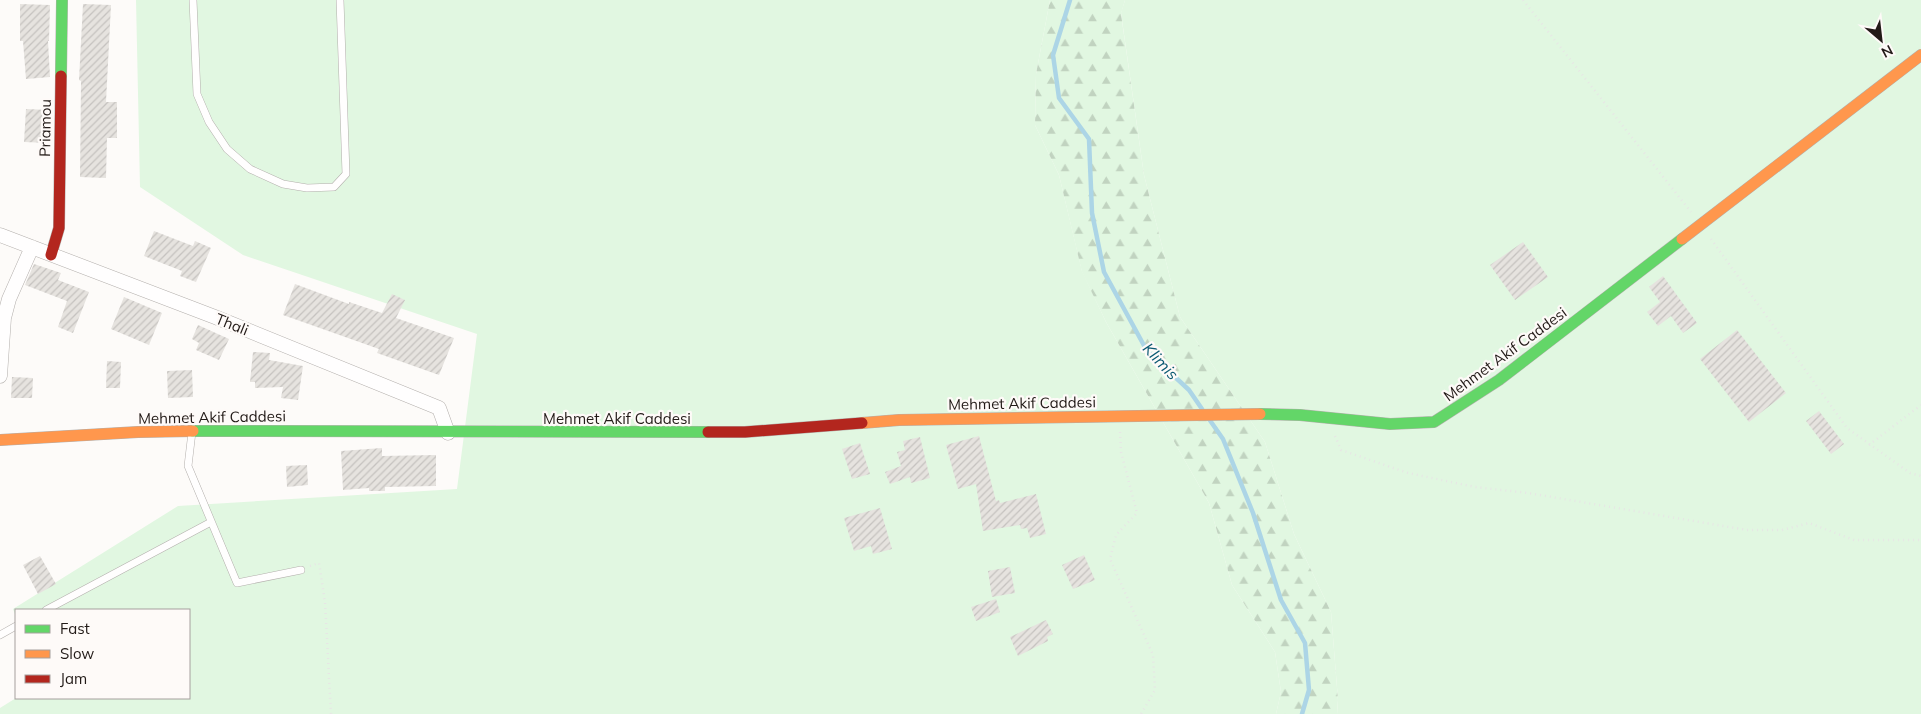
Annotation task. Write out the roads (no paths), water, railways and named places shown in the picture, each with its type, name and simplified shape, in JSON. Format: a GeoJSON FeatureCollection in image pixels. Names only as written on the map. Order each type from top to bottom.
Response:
{"type":"FeatureCollection","features":[{"type":"Feature","properties":{"kind":"street","name":"Priamou"},"geometry":{"type":"LineString","coordinates":[[51,255],[59,228],[62,0]]}},
{"type":"Feature","properties":{"kind":"street","name":"Mehmet Akif Caddesi"},"geometry":{"type":"LineString","coordinates":[[0,440],[138,432],[192,431],[745,432],[899,420],[1232,414],[1300,415],[1390,424],[1434,422],[1499,380],[1921,55]]}},
{"type":"Feature","properties":{"kind":"street","name":"Thali"},"geometry":{"type":"LineString","coordinates":[[0,235],[215,317],[439,408],[448,432]]}},
{"type":"Feature","properties":{"kind":"street"},"geometry":{"type":"LineString","coordinates":[[0,376],[4,318],[9,300],[32,247]]}},
{"type":"Feature","properties":{"kind":"lane"},"geometry":{"type":"LineString","coordinates":[[193,0],[197,94],[209,122],[227,149],[250,169],[283,184],[307,188],[334,187],[346,174],[340,0]]}},
{"type":"Feature","properties":{"kind":"lane"},"geometry":{"type":"LineString","coordinates":[[192,431],[188,466],[237,583],[301,570]]}},
{"type":"Feature","properties":{"kind":"lane"},"geometry":{"type":"LineString","coordinates":[[48,609],[211,522]]}},
{"type":"Feature","properties":{"kind":"lane"},"geometry":{"type":"LineString","coordinates":[[0,635],[15,627]]}},
{"type":"Feature","properties":{"kind":"waterway","name":"Klimis"},"geometry":{"type":"LineString","coordinates":[[1070,0],[1053,55],[1059,98],[1089,139],[1092,213],[1104,272],[1147,351],[1189,390],[1202,409]]}},
{"type":"Feature","properties":{"kind":"waterway","name":"Klimis"},"geometry":{"type":"LineString","coordinates":[[1209,419],[1223,439],[1253,513],[1281,600],[1305,643],[1309,690],[1302,714]]}}]}
